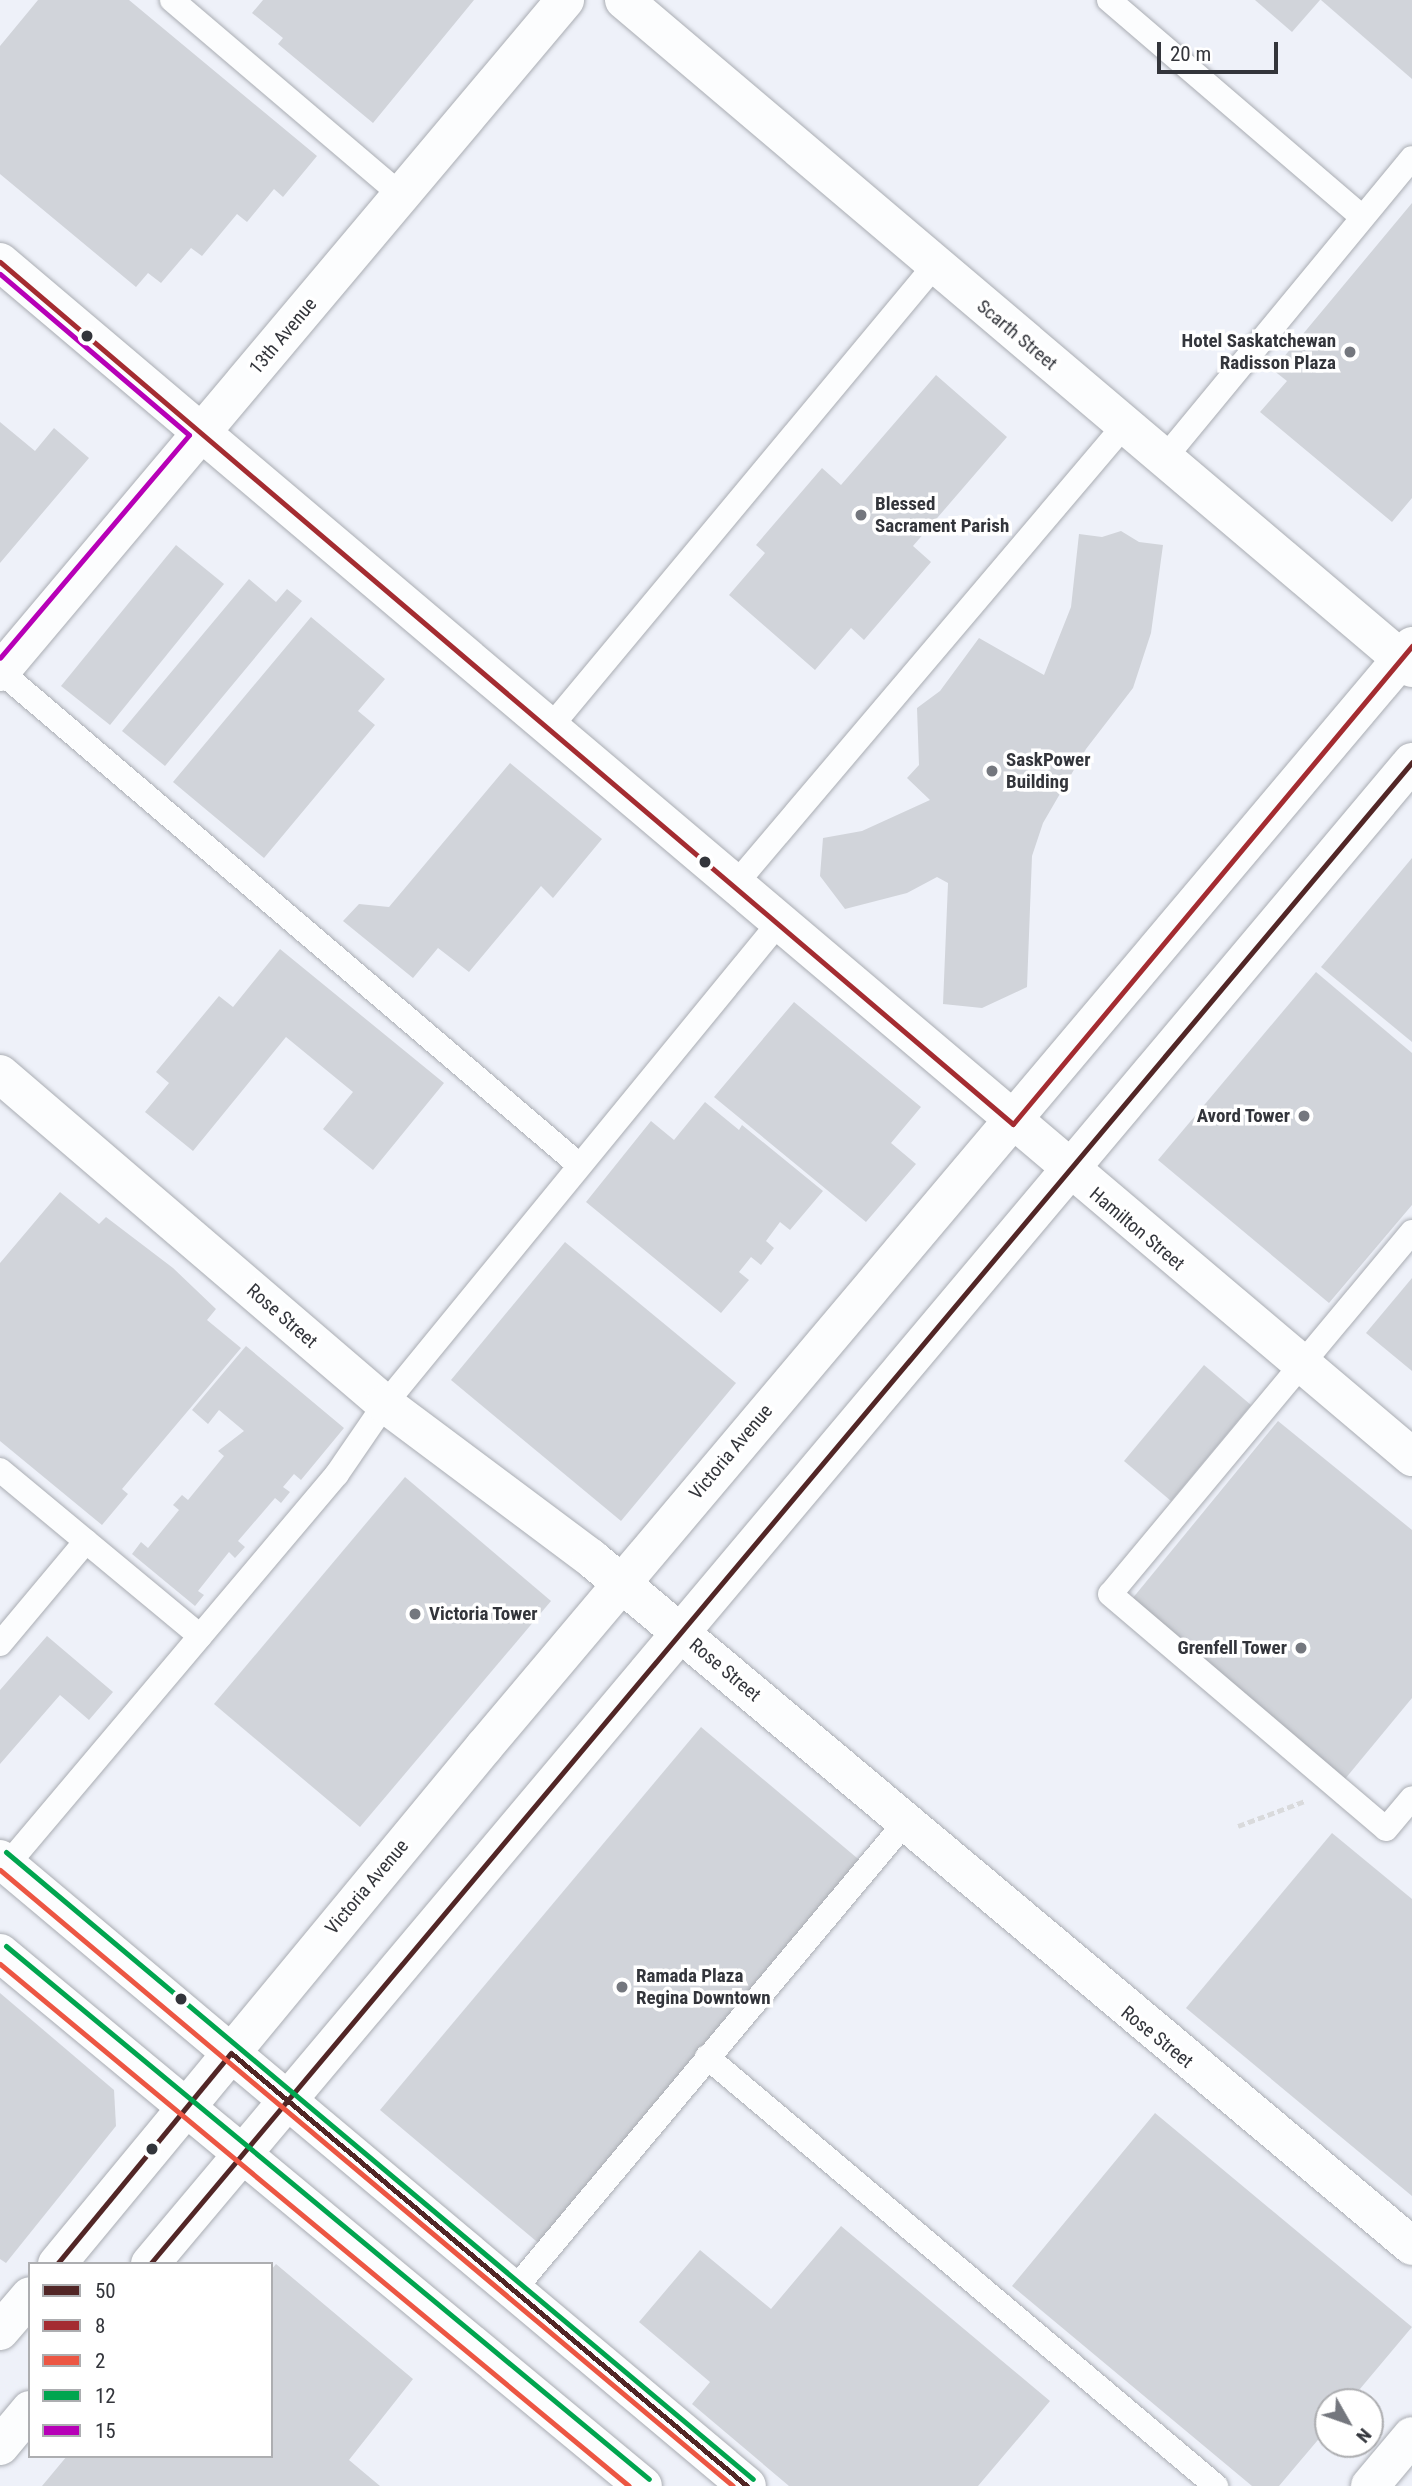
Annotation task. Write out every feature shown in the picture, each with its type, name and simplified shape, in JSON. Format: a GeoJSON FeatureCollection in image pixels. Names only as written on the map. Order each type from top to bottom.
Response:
{"type":"FeatureCollection","features":[{"type":"Feature","properties":{"kind":"main road","name":"13th Avenue"},"geometry":{"type":"LineString","coordinates":[[0,671],[565,0]]}},
{"type":"Feature","properties":{"kind":"main road","name":"Scarth Street"},"geometry":{"type":"LineString","coordinates":[[624,0],[1163,460],[1409,658]]}},
{"type":"Feature","properties":{"kind":"main road","name":"Hamilton Street"},"geometry":{"type":"LineString","coordinates":[[0,262],[1068,1172],[1412,1457]]}},
{"type":"Feature","properties":{"kind":"main road","name":"Victoria Avenue"},"geometry":{"type":"LineString","coordinates":[[59,2262],[621,1583],[1409,658]]}},
{"type":"Feature","properties":{"kind":"main road"},"geometry":{"type":"LineString","coordinates":[[152,2262],[1412,762]]}},
{"type":"Feature","properties":{"kind":"main road","name":"Rose Street"},"geometry":{"type":"LineString","coordinates":[[0,1074],[385,1404],[621,1583],[904,1824],[1412,2246]]}},
{"type":"Feature","properties":{"kind":"main road"},"geometry":{"type":"LineString","coordinates":[[4,1862],[747,2486]]}},
{"type":"Feature","properties":{"kind":"main road"},"geometry":{"type":"LineString","coordinates":[[0,1953],[244,2151],[643,2486]]}},
{"type":"Feature","properties":{"kind":"main road"},"geometry":{"type":"LineString","coordinates":[[0,2331],[28,2298]]}},
{"type":"Feature","properties":{"kind":"main road"},"geometry":{"type":"LineString","coordinates":[[0,2446],[28,2412]]}},
{"type":"Feature","properties":{"kind":"main road"},"geometry":{"type":"LineString","coordinates":[[1370,2486],[1412,2436]]}},
{"type":"Feature","properties":{"kind":"lane"},"geometry":{"type":"LineString","coordinates":[[172,0],[401,195]]}},
{"type":"Feature","properties":{"kind":"lane"},"geometry":{"type":"LineString","coordinates":[[1109,0],[1361,216]]}},
{"type":"Feature","properties":{"kind":"lane"},"geometry":{"type":"LineString","coordinates":[[1163,460],[1361,216],[1412,158]]}},
{"type":"Feature","properties":{"kind":"lane"},"geometry":{"type":"LineString","coordinates":[[548,730],[934,265]]}},
{"type":"Feature","properties":{"kind":"lane"},"geometry":{"type":"LineString","coordinates":[[733,887],[1123,426]]}},
{"type":"Feature","properties":{"kind":"lane"},"geometry":{"type":"LineString","coordinates":[[0,671],[578,1164]]}},
{"type":"Feature","properties":{"kind":"lane"},"geometry":{"type":"LineString","coordinates":[[4,1862],[337,1474],[385,1404],[578,1164],[777,925]]}},
{"type":"Feature","properties":{"kind":"lane"},"geometry":{"type":"LineString","coordinates":[[1412,1232],[1110,1594],[1387,1829],[1412,1798]]}},
{"type":"Feature","properties":{"kind":"lane"},"geometry":{"type":"LineString","coordinates":[[0,1470],[200,1636]]}},
{"type":"Feature","properties":{"kind":"lane"},"geometry":{"type":"LineString","coordinates":[[0,1644],[86,1541]]}},
{"type":"Feature","properties":{"kind":"lane"},"geometry":{"type":"LineString","coordinates":[[513,2291],[904,1824]]}},
{"type":"Feature","properties":{"kind":"lane"},"geometry":{"type":"LineString","coordinates":[[707,2057],[1216,2486]]}},
{"type":"Feature","properties":{"kind":"path"},"geometry":{"type":"LineString","coordinates":[[1238,1826],[1338,1788]]}},
{"type":"Feature","properties":{"kind":"building"},"geometry":{"type":"Polygon","coordinates":[[[38,0],[129,0],[317,156],[283,197],[274,189],[247,222],[237,214],[202,256],[191,248],[161,283],[148,273],[136,287],[0,174],[0,46],[38,0]]]}},
{"type":"Feature","properties":{"kind":"building"},"geometry":{"type":"Polygon","coordinates":[[[263,0],[474,0],[373,123],[278,44],[283,38],[252,13],[263,0]]]}},
{"type":"Feature","properties":{"kind":"building"},"geometry":{"type":"Polygon","coordinates":[[[1255,0],[1320,0],[1292,32],[1255,0]]]}},
{"type":"Feature","properties":{"kind":"building"},"geometry":{"type":"Polygon","coordinates":[[[1321,0],[1412,0],[1412,79],[1321,0]]]}},
{"type":"Feature","properties":{"kind":"building","name":"Hotel Saskatchewan Radisson Plaza"},"geometry":{"type":"Polygon","coordinates":[[[1412,203],[1412,498],[1392,522],[1260,412],[1287,381],[1273,370],[1412,203]]]}},
{"type":"Feature","properties":{"kind":"building","name":"Blessed Sacrament Parish"},"geometry":{"type":"Polygon","coordinates":[[[936,375],[1007,437],[913,546],[931,562],[864,640],[851,628],[815,670],[729,595],[765,553],[756,545],[822,468],[841,485],[936,375]]]}},
{"type":"Feature","properties":{"kind":"building"},"geometry":{"type":"Polygon","coordinates":[[[0,422],[35,451],[54,428],[89,458],[0,563],[0,422]]]}},
{"type":"Feature","properties":{"kind":"building","name":"SaskPower Building"},"geometry":{"type":"Polygon","coordinates":[[[1121,531],[1139,542],[1163,545],[1151,633],[1133,688],[1086,749],[1043,823],[1032,856],[1027,987],[982,1008],[943,1004],[948,883],[937,877],[907,893],[845,909],[820,876],[823,838],[862,831],[930,800],[907,778],[919,765],[917,708],[940,691],[979,638],[1044,675],[1071,607],[1079,534],[1102,537],[1121,531]]]}},
{"type":"Feature","properties":{"kind":"building"},"geometry":{"type":"Polygon","coordinates":[[[176,545],[224,584],[110,725],[61,686],[176,545]]]}},
{"type":"Feature","properties":{"kind":"building"},"geometry":{"type":"Polygon","coordinates":[[[249,579],[276,602],[287,589],[302,601],[165,766],[122,731],[249,579]]]}},
{"type":"Feature","properties":{"kind":"building"},"geometry":{"type":"Polygon","coordinates":[[[311,617],[385,679],[358,711],[375,725],[264,858],[173,782],[311,617]]]}},
{"type":"Feature","properties":{"kind":"building"},"geometry":{"type":"Polygon","coordinates":[[[510,763],[602,839],[553,898],[541,886],[469,972],[438,948],[413,978],[343,921],[359,904],[389,907],[510,763]]]}},
{"type":"Feature","properties":{"kind":"building"},"geometry":{"type":"Polygon","coordinates":[[[1412,858],[1412,1042],[1321,967],[1412,858]]]}},
{"type":"Feature","properties":{"kind":"building"},"geometry":{"type":"Polygon","coordinates":[[[280,949],[444,1083],[373,1170],[323,1129],[353,1092],[286,1037],[193,1151],[145,1112],[169,1083],[156,1072],[219,996],[233,1007],[280,949]]]}},
{"type":"Feature","properties":{"kind":"building","name":"Avord Tower"},"geometry":{"type":"Polygon","coordinates":[[[1316,972],[1412,1053],[1412,1205],[1329,1303],[1158,1160],[1316,972]]]}},
{"type":"Feature","properties":{"kind":"building"},"geometry":{"type":"Polygon","coordinates":[[[794,1002],[921,1107],[891,1143],[916,1164],[866,1222],[714,1097],[794,1002]]]}},
{"type":"Feature","properties":{"kind":"building"},"geometry":{"type":"Polygon","coordinates":[[[705,1102],[739,1130],[742,1125],[823,1191],[790,1230],[780,1222],[766,1241],[774,1248],[761,1265],[751,1257],[739,1272],[749,1280],[721,1313],[586,1202],[651,1121],[674,1140],[705,1102]]]}},
{"type":"Feature","properties":{"kind":"building"},"geometry":{"type":"Polygon","coordinates":[[[60,1192],[99,1224],[106,1217],[173,1268],[216,1309],[207,1320],[241,1348],[122,1489],[128,1494],[102,1525],[0,1441],[0,1263],[60,1192]]]}},
{"type":"Feature","properties":{"kind":"building"},"geometry":{"type":"Polygon","coordinates":[[[565,1242],[736,1383],[621,1521],[451,1380],[565,1242]]]}},
{"type":"Feature","properties":{"kind":"building"},"geometry":{"type":"Polygon","coordinates":[[[1412,1278],[1412,1371],[1366,1333],[1412,1278]]]}},
{"type":"Feature","properties":{"kind":"building"},"geometry":{"type":"Polygon","coordinates":[[[246,1346],[344,1428],[301,1480],[294,1474],[283,1487],[290,1492],[281,1503],[275,1498],[238,1541],[245,1547],[235,1558],[229,1552],[198,1591],[204,1595],[195,1606],[132,1554],[141,1542],[148,1548],[179,1510],[173,1505],[182,1495],[188,1500],[224,1456],[218,1451],[244,1431],[219,1410],[208,1424],[192,1410],[246,1346]]]}},
{"type":"Feature","properties":{"kind":"building"},"geometry":{"type":"Polygon","coordinates":[[[1204,1365],[1251,1405],[1171,1501],[1124,1461],[1204,1365]]]}},
{"type":"Feature","properties":{"kind":"building","name":"Grenfell Tower"},"geometry":{"type":"Polygon","coordinates":[[[1278,1421],[1412,1530],[1412,1698],[1345,1779],[1132,1599],[1278,1421]]]}},
{"type":"Feature","properties":{"kind":"building","name":"Victoria Tower"},"geometry":{"type":"Polygon","coordinates":[[[405,1477],[551,1601],[360,1827],[214,1704],[405,1477]]]}},
{"type":"Feature","properties":{"kind":"building"},"geometry":{"type":"Polygon","coordinates":[[[47,1636],[113,1692],[89,1720],[60,1695],[0,1764],[0,1690],[47,1636]]]}},
{"type":"Feature","properties":{"kind":"building","name":"Ramada Plaza Regina Downtown"},"geometry":{"type":"Polygon","coordinates":[[[701,1727],[863,1863],[542,2246],[380,2110],[701,1727]]]}},
{"type":"Feature","properties":{"kind":"building"},"geometry":{"type":"Polygon","coordinates":[[[1332,1833],[1412,1899],[1412,2196],[1186,2008],[1332,1833]]]}},
{"type":"Feature","properties":{"kind":"building"},"geometry":{"type":"Polygon","coordinates":[[[0,1993],[114,2090],[116,2126],[6,2263],[0,2259],[0,1993]]]}},
{"type":"Feature","properties":{"kind":"building"},"geometry":{"type":"Polygon","coordinates":[[[1155,2113],[1412,2327],[1361,2388],[1314,2388],[1314,2445],[1279,2486],[1252,2486],[1012,2286],[1155,2113]]]}},
{"type":"Feature","properties":{"kind":"building"},"geometry":{"type":"Polygon","coordinates":[[[841,2226],[1050,2401],[978,2486],[789,2486],[692,2404],[710,2382],[639,2322],[700,2250],[771,2309],[841,2226]]]}},
{"type":"Feature","properties":{"kind":"building"},"geometry":{"type":"Polygon","coordinates":[[[276,2264],[413,2379],[349,2460],[380,2486],[42,2486],[65,2458],[273,2458],[273,2268],[276,2264]]]}},
{"type":"Feature","properties":{"kind":"transit line","name":"8"},"geometry":{"type":"LineString","coordinates":[[0,262],[1013,1124],[1412,646]]}},
{"type":"Feature","properties":{"kind":"transit line","name":"15"},"geometry":{"type":"LineString","coordinates":[[0,274],[189,435],[0,658]]}},
{"type":"Feature","properties":{"kind":"transit line","name":"50"},"geometry":{"type":"LineString","coordinates":[[152,2262],[1412,762]]}},
{"type":"Feature","properties":{"kind":"transit line","name":"12"},"geometry":{"type":"LineString","coordinates":[[6,1852],[753,2479]]}},
{"type":"Feature","properties":{"kind":"transit line","name":"2"},"geometry":{"type":"LineString","coordinates":[[0,1870],[733,2486]]}},
{"type":"Feature","properties":{"kind":"transit line","name":"12"},"geometry":{"type":"LineString","coordinates":[[6,1946],[649,2479]]}},
{"type":"Feature","properties":{"kind":"transit line","name":"2"},"geometry":{"type":"LineString","coordinates":[[0,1964],[629,2486]]}},
{"type":"Feature","properties":{"kind":"transit line","name":"50"},"geometry":{"type":"LineString","coordinates":[[59,2262],[231,2053],[747,2486]]}},
{"type":"Feature","properties":{"kind":"place","name":"Hotel Saskatchewan Radisson Plaza"},"geometry":{"type":"Point","coordinates":[1350,352]}},
{"type":"Feature","properties":{"kind":"place","name":"Blessed Sacrament Parish"},"geometry":{"type":"Point","coordinates":[861,515]}},
{"type":"Feature","properties":{"kind":"place","name":"SaskPower Building"},"geometry":{"type":"Point","coordinates":[992,771]}},
{"type":"Feature","properties":{"kind":"place","name":"Avord Tower"},"geometry":{"type":"Point","coordinates":[1304,1116]}},
{"type":"Feature","properties":{"kind":"place","name":"Victoria Tower"},"geometry":{"type":"Point","coordinates":[415,1614]}},
{"type":"Feature","properties":{"kind":"place","name":"Grenfell Tower"},"geometry":{"type":"Point","coordinates":[1301,1648]}},
{"type":"Feature","properties":{"kind":"place","name":"Ramada Plaza Regina Downtown"},"geometry":{"type":"Point","coordinates":[622,1987]}}]}
